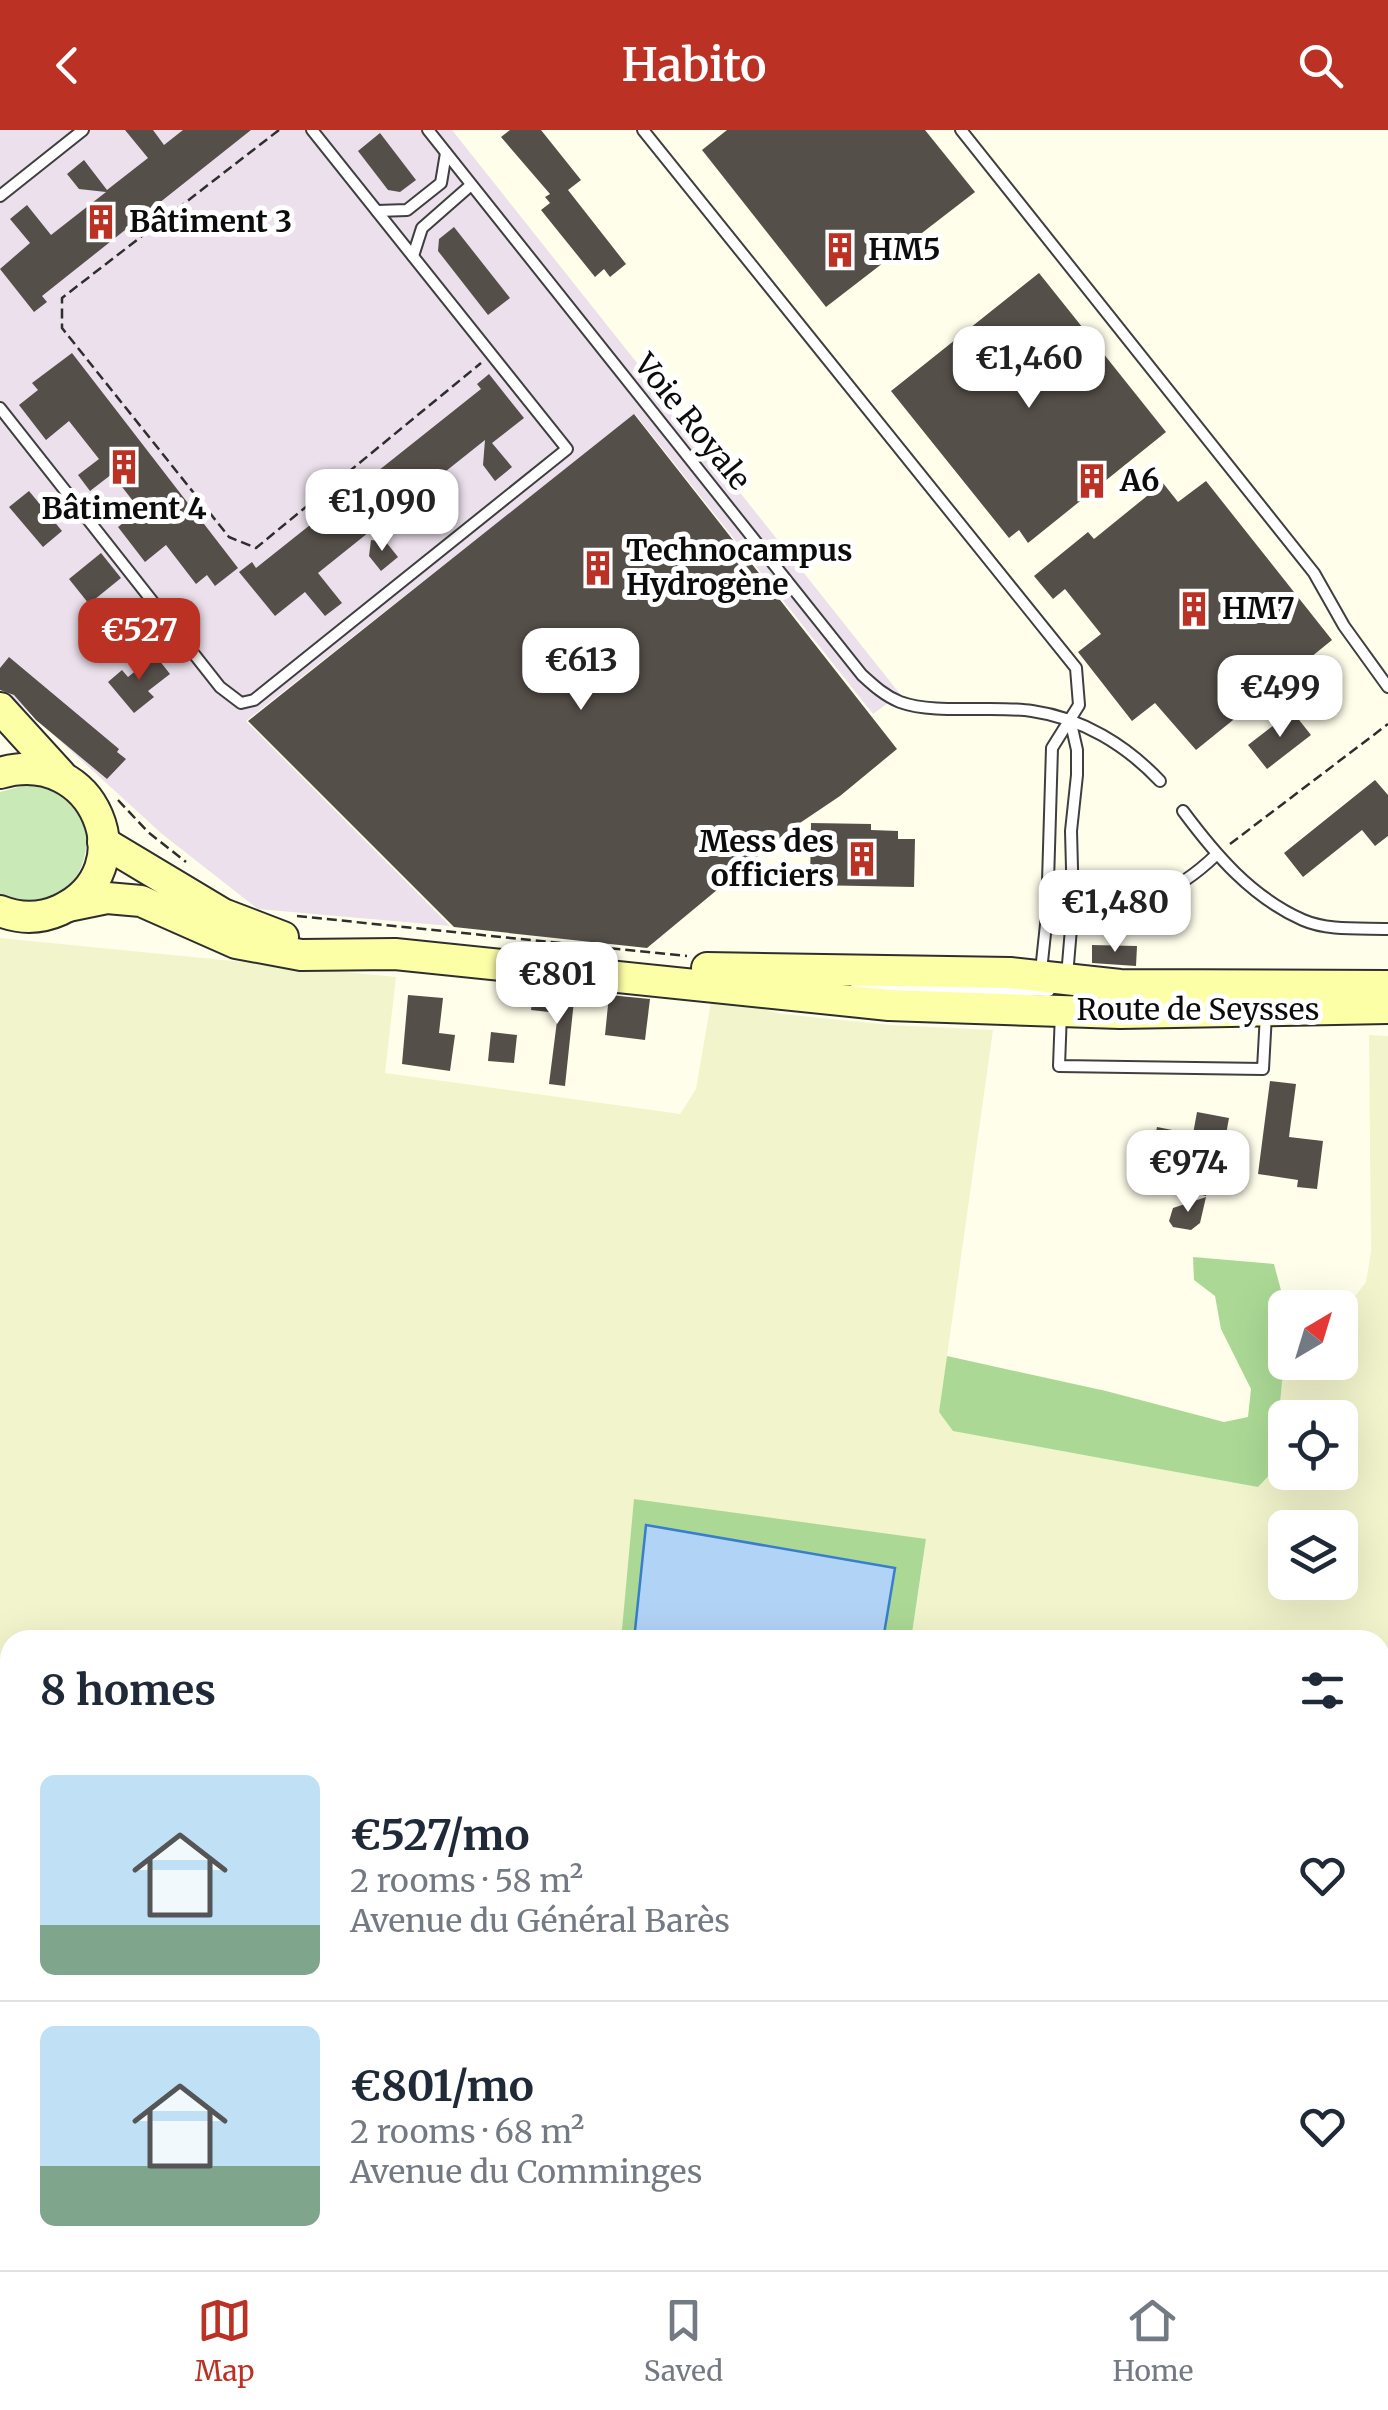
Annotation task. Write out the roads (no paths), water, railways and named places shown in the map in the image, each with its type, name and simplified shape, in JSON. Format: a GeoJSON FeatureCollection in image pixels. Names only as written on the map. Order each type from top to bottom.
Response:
{"type":"FeatureCollection","features":[{"type":"Feature","properties":{"kind":"main road"},"geometry":{"type":"LineString","coordinates":[[0,708],[61,775],[88,797],[100,818],[104,842],[94,878],[68,906]]}},
{"type":"Feature","properties":{"kind":"main road"},"geometry":{"type":"LineString","coordinates":[[0,773],[30,767],[61,775]]}},
{"type":"Feature","properties":{"kind":"main road"},"geometry":{"type":"LineString","coordinates":[[104,842],[223,914],[301,942],[404,941],[657,967],[1039,990]]}},
{"type":"Feature","properties":{"kind":"main road"},"geometry":{"type":"LineString","coordinates":[[0,911],[38,917],[107,898],[141,901],[236,943],[301,954],[396,954],[889,1005],[1039,990]]}},
{"type":"Feature","properties":{"kind":"main road","name":"Route de Seysses"},"geometry":{"type":"LineString","coordinates":[[1039,990],[1120,984],[1388,986]]}},
{"type":"Feature","properties":{"kind":"main road","name":"Route de Seysses"},"geometry":{"type":"LineString","coordinates":[[1039,990],[1266,1010],[1388,1008]]}},
{"type":"Feature","properties":{"kind":"lane"},"geometry":{"type":"LineString","coordinates":[[0,196],[82,130]]}},
{"type":"Feature","properties":{"kind":"lane"},"geometry":{"type":"LineString","coordinates":[[0,408],[220,687],[241,703],[254,700],[567,448],[312,130]]}},
{"type":"Feature","properties":{"kind":"lane","name":"Voie Royale"},"geometry":{"type":"LineString","coordinates":[[428,130],[882,693],[910,706],[1030,710],[1070,718],[1134,754],[1160,782]]}},
{"type":"Feature","properties":{"kind":"lane"},"geometry":{"type":"LineString","coordinates":[[643,130],[1076,668],[1079,705],[1052,748],[1047,914],[1039,990],[1059,1066],[1263,1069],[1266,1010]]}},
{"type":"Feature","properties":{"kind":"lane"},"geometry":{"type":"LineString","coordinates":[[961,130],[1314,572],[1344,626],[1388,687]]}},
{"type":"Feature","properties":{"kind":"lane"},"geometry":{"type":"LineString","coordinates":[[377,211],[407,210],[441,183],[446,154]]}},
{"type":"Feature","properties":{"kind":"lane"},"geometry":{"type":"LineString","coordinates":[[413,256],[422,228],[471,185]]}},
{"type":"Feature","properties":{"kind":"lane"},"geometry":{"type":"LineString","coordinates":[[1039,990],[1071,916],[1071,831],[1078,750],[1070,718]]}},
{"type":"Feature","properties":{"kind":"lane"},"geometry":{"type":"LineString","coordinates":[[1182,811],[1216,855],[1254,891],[1305,921],[1344,928],[1388,929]]}},
{"type":"Feature","properties":{"kind":"lane"},"geometry":{"type":"LineString","coordinates":[[1073,893],[1160,896],[1188,881],[1216,855]]}},
{"type":"Feature","properties":{"kind":"lane"},"geometry":{"type":"LineString","coordinates":[[1047,914],[1071,916]]}},
{"type":"Feature","properties":{"kind":"lane"},"geometry":{"type":"LineString","coordinates":[[695,972],[810,987],[1039,990]]}},
{"type":"Feature","properties":{"kind":"water"},"geometry":{"type":"Polygon","coordinates":[[[646,1525],[895,1568],[885,1630],[635,1630],[646,1525]]]}},
{"type":"Feature","properties":{"kind":"place","name":"Bâtiment 3"},"geometry":{"type":"Point","coordinates":[101,222]}},
{"type":"Feature","properties":{"kind":"place","name":"HM5"},"geometry":{"type":"Point","coordinates":[840,250]}},
{"type":"Feature","properties":{"kind":"place","name":"Bâtiment 4"},"geometry":{"type":"Point","coordinates":[124,467]}},
{"type":"Feature","properties":{"kind":"place","name":"A6"},"geometry":{"type":"Point","coordinates":[1092,481]}},
{"type":"Feature","properties":{"kind":"place","name":"Technocampus Hydrogène"},"geometry":{"type":"Point","coordinates":[598,568]}},
{"type":"Feature","properties":{"kind":"place","name":"HM7"},"geometry":{"type":"Point","coordinates":[1194,609]}},
{"type":"Feature","properties":{"kind":"place","name":"Mess des officiers"},"geometry":{"type":"Point","coordinates":[862,859]}}]}
